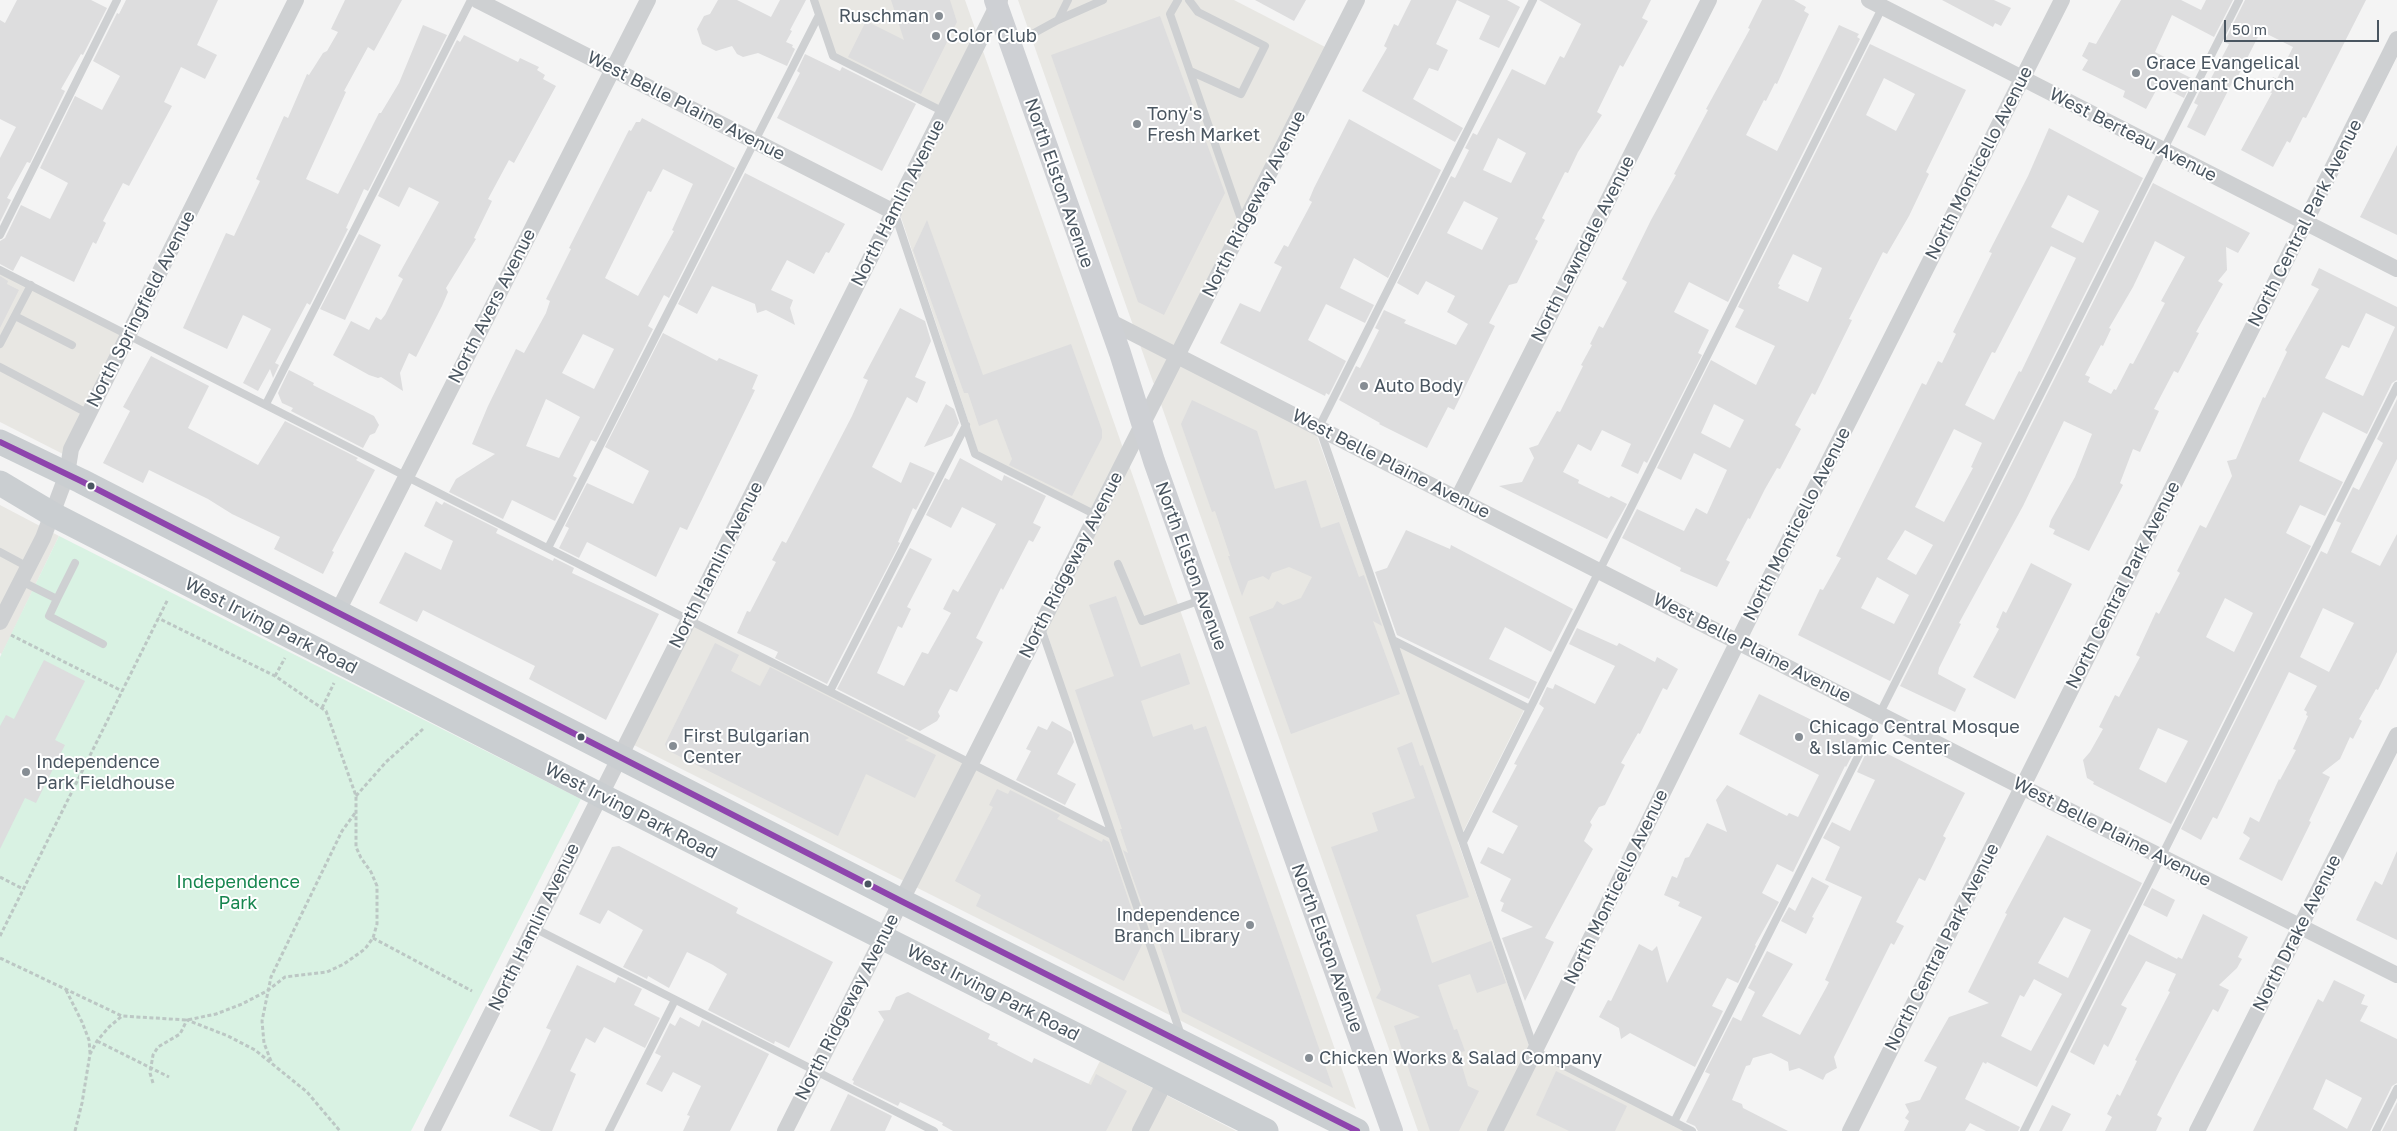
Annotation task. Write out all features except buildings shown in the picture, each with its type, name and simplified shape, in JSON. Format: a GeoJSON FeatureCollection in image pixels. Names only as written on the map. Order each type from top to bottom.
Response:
{"type":"FeatureCollection","features":[{"type":"Feature","properties":{"kind":"main road","name":"North Elston Avenue"},"geometry":{"type":"LineString","coordinates":[[997,2],[1203,599],[1392,1131]]}},
{"type":"Feature","properties":{"kind":"main road"},"geometry":{"type":"LineString","coordinates":[[0,442],[67,474],[901,902],[1357,1131]]}},
{"type":"Feature","properties":{"kind":"main road","name":"West Irving Park Road"},"geometry":{"type":"LineString","coordinates":[[0,484],[52,514],[600,796],[1266,1131]]}},
{"type":"Feature","properties":{"kind":"main road"},"geometry":{"type":"LineString","coordinates":[[318,650],[337,613]]}},
{"type":"Feature","properties":{"kind":"street","name":"North Springfield Avenue"},"geometry":{"type":"LineString","coordinates":[[2,622],[43,538],[67,474],[71,449],[296,0]]}},
{"type":"Feature","properties":{"kind":"street","name":"West Belle Plaine Avenue"},"geometry":{"type":"LineString","coordinates":[[477,0],[894,212]]}},
{"type":"Feature","properties":{"kind":"street","name":"North Avers Avenue"},"geometry":{"type":"LineString","coordinates":[[337,613],[648,0]]}},
{"type":"Feature","properties":{"kind":"street","name":"North Ridgeway Avenue"},"geometry":{"type":"LineString","coordinates":[[785,1131],[1357,0]]}},
{"type":"Feature","properties":{"kind":"street","name":"North Lawndale Avenue"},"geometry":{"type":"LineString","coordinates":[[1458,498],[1709,0]]}},
{"type":"Feature","properties":{"kind":"street","name":"North Monticello Avenue"},"geometry":{"type":"LineString","coordinates":[[1495,1131],[1738,641],[2062,0]]}},
{"type":"Feature","properties":{"kind":"street","name":"North Hamlin Avenue"},"geometry":{"type":"LineString","coordinates":[[432,1131],[894,212],[997,2]]}},
{"type":"Feature","properties":{"kind":"street","name":"West Berteau Avenue"},"geometry":{"type":"LineString","coordinates":[[1879,2],[2022,78],[2397,269]]}},
{"type":"Feature","properties":{"kind":"street","name":"North Central Park Avenue"},"geometry":{"type":"LineString","coordinates":[[1850,1131],[2397,39]]}},
{"type":"Feature","properties":{"kind":"street","name":"West Belle Plaine Avenue"},"geometry":{"type":"LineString","coordinates":[[1107,320],[2161,857],[2397,975]]}},
{"type":"Feature","properties":{"kind":"street","name":"North Drake Avenue"},"geometry":{"type":"LineString","coordinates":[[2198,1131],[2397,735]]}},
{"type":"Feature","properties":{"kind":"street"},"geometry":{"type":"LineString","coordinates":[[1140,1131],[1166,1080]]}},
{"type":"Feature","properties":{"kind":"lane"},"geometry":{"type":"LineString","coordinates":[[0,235],[117,0]]}},
{"type":"Feature","properties":{"kind":"lane"},"geometry":{"type":"LineString","coordinates":[[266,404],[471,0]]}},
{"type":"Feature","properties":{"kind":"lane"},"geometry":{"type":"LineString","coordinates":[[814,0],[833,56],[944,112]]}},
{"type":"Feature","properties":{"kind":"lane"},"geometry":{"type":"LineString","coordinates":[[1058,20],[1068,0]]}},
{"type":"Feature","properties":{"kind":"lane"},"geometry":{"type":"LineString","coordinates":[[1011,46],[1058,20],[1103,0]]}},
{"type":"Feature","properties":{"kind":"lane"},"geometry":{"type":"LineString","coordinates":[[1178,0],[1170,14],[1243,225]]}},
{"type":"Feature","properties":{"kind":"lane"},"geometry":{"type":"LineString","coordinates":[[1189,0],[1198,12],[1265,46],[1241,94],[1190,71]]}},
{"type":"Feature","properties":{"kind":"lane"},"geometry":{"type":"LineString","coordinates":[[1533,0],[1319,427],[1535,1051],[1692,1131]]}},
{"type":"Feature","properties":{"kind":"lane"},"geometry":{"type":"LineString","coordinates":[[1674,1122],[2239,0]]}},
{"type":"Feature","properties":{"kind":"lane"},"geometry":{"type":"LineString","coordinates":[[1463,842],[1600,570],[1879,2]]}},
{"type":"Feature","properties":{"kind":"lane"},"geometry":{"type":"LineString","coordinates":[[548,548],[819,15]]}},
{"type":"Feature","properties":{"kind":"lane"},"geometry":{"type":"LineString","coordinates":[[894,212],[975,454],[1096,515]]}},
{"type":"Feature","properties":{"kind":"lane"},"geometry":{"type":"LineString","coordinates":[[0,270],[1112,835]]}},
{"type":"Feature","properties":{"kind":"lane"},"geometry":{"type":"LineString","coordinates":[[0,344],[31,285]]}},
{"type":"Feature","properties":{"kind":"lane"},"geometry":{"type":"LineString","coordinates":[[15,316],[72,345]]}},
{"type":"Feature","properties":{"kind":"lane"},"geometry":{"type":"LineString","coordinates":[[0,367],[88,414]]}},
{"type":"Feature","properties":{"kind":"lane"},"geometry":{"type":"LineString","coordinates":[[2024,1131],[2397,386]]}},
{"type":"Feature","properties":{"kind":"lane"},"geometry":{"type":"LineString","coordinates":[[830,691],[966,425]]}},
{"type":"Feature","properties":{"kind":"lane"},"geometry":{"type":"LineString","coordinates":[[0,552],[24,574],[57,599]]}},
{"type":"Feature","properties":{"kind":"lane"},"geometry":{"type":"LineString","coordinates":[[75,562],[49,616],[103,644]]}},
{"type":"Feature","properties":{"kind":"lane"},"geometry":{"type":"LineString","coordinates":[[1118,564],[1142,621],[1203,599]]}},
{"type":"Feature","properties":{"kind":"lane"},"geometry":{"type":"LineString","coordinates":[[1040,626],[1184,1044]]}},
{"type":"Feature","properties":{"kind":"lane"},"geometry":{"type":"LineString","coordinates":[[1393,640],[1530,709]]}},
{"type":"Feature","properties":{"kind":"lane"},"geometry":{"type":"LineString","coordinates":[[534,928],[934,1131]]}},
{"type":"Feature","properties":{"kind":"lane"},"geometry":{"type":"LineString","coordinates":[[609,1131],[676,1000]]}},
{"type":"Feature","properties":{"kind":"lane"},"geometry":{"type":"LineString","coordinates":[[2376,1131],[2397,1089]]}},
{"type":"Feature","properties":{"kind":"path"},"geometry":{"type":"LineString","coordinates":[[0,936],[169,596]]}},
{"type":"Feature","properties":{"kind":"path"},"geometry":{"type":"LineString","coordinates":[[0,958],[122,1016],[187,1020],[216,1014],[242,1004],[267,991],[286,977],[327,972],[344,964],[365,949],[373,938],[377,924],[377,886],[356,847],[356,796],[326,711],[275,676],[158,618]]}},
{"type":"Feature","properties":{"kind":"path"},"geometry":{"type":"LineString","coordinates":[[2,622],[122,691]]}},
{"type":"Feature","properties":{"kind":"path"},"geometry":{"type":"LineString","coordinates":[[275,676],[286,655]]}},
{"type":"Feature","properties":{"kind":"path"},"geometry":{"type":"LineString","coordinates":[[322,708],[336,680]]}},
{"type":"Feature","properties":{"kind":"path"},"geometry":{"type":"LineString","coordinates":[[356,796],[386,762],[426,726]]}},
{"type":"Feature","properties":{"kind":"path"},"geometry":{"type":"LineString","coordinates":[[271,1062],[264,1043],[262,1021],[271,976],[342,831],[355,813]]}},
{"type":"Feature","properties":{"kind":"path"},"geometry":{"type":"LineString","coordinates":[[0,877],[23,889]]}},
{"type":"Feature","properties":{"kind":"path"},"geometry":{"type":"LineString","coordinates":[[373,938],[472,992]]}},
{"type":"Feature","properties":{"kind":"path"},"geometry":{"type":"LineString","coordinates":[[65,989],[89,1040],[90,1054],[82,1103],[74,1131]]}},
{"type":"Feature","properties":{"kind":"path"},"geometry":{"type":"LineString","coordinates":[[90,1054],[97,1041],[109,1026],[122,1016]]}},
{"type":"Feature","properties":{"kind":"path"},"geometry":{"type":"LineString","coordinates":[[187,1020],[228,1036],[255,1050],[307,1092],[340,1131]]}},
{"type":"Feature","properties":{"kind":"path"},"geometry":{"type":"LineString","coordinates":[[153,1083],[150,1079],[150,1067],[153,1055],[158,1047],[180,1034],[187,1020]]}},
{"type":"Feature","properties":{"kind":"path"},"geometry":{"type":"LineString","coordinates":[[97,1041],[169,1077]]}},
{"type":"Feature","properties":{"kind":"shaded area"},"geometry":{"type":"Polygon","coordinates":[[[817,0],[965,0],[1356,1109],[630,743],[691,622],[1115,840],[1044,624],[1099,513],[979,454],[899,211],[948,111],[835,55],[817,0]]]}},
{"type":"Feature","properties":{"kind":"shaded area"},"geometry":{"type":"Polygon","coordinates":[[[1018,0],[1234,0],[1327,48],[1172,354],[1314,428],[1389,638],[1525,708],[1458,842],[1531,1051],[1688,1131],[1418,1131],[1018,0]]]}},
{"type":"Feature","properties":{"kind":"shaded area"},"geometry":{"type":"Polygon","coordinates":[[[0,272],[123,334],[63,454],[0,422],[0,272]]]}},
{"type":"Feature","properties":{"kind":"shaded area"},"geometry":{"type":"Polygon","coordinates":[[[0,505],[59,536],[2,654],[0,653],[0,505]]]}},
{"type":"Feature","properties":{"kind":"shaded area"},"geometry":{"type":"Polygon","coordinates":[[[1100,1061],[1236,1131],[1064,1131],[1100,1061]]]}},
{"type":"Feature","properties":{"kind":"green space","name":"Independence Park"},"geometry":{"type":"Polygon","coordinates":[[[59,536],[581,799],[411,1131],[0,1131],[0,657],[59,536]]]}},
{"type":"Feature","properties":{"kind":"transit line"},"geometry":{"type":"LineString","coordinates":[[0,442],[81,481],[901,901],[1357,1131]]}},
{"type":"Feature","properties":{"kind":"place","name":"Ruschman"},"geometry":{"type":"Point","coordinates":[939,16]}},
{"type":"Feature","properties":{"kind":"place","name":"Color Club"},"geometry":{"type":"Point","coordinates":[936,36]}},
{"type":"Feature","properties":{"kind":"place","name":"Grace Evangelical Covenant Church"},"geometry":{"type":"Point","coordinates":[2136,73]}},
{"type":"Feature","properties":{"kind":"place","name":"Tony's Fresh Market"},"geometry":{"type":"Point","coordinates":[1137,124]}},
{"type":"Feature","properties":{"kind":"place","name":"Auto Body"},"geometry":{"type":"Point","coordinates":[1364,386]}},
{"type":"Feature","properties":{"kind":"place","name":"Chicago Central Mosque & Islamic Center"},"geometry":{"type":"Point","coordinates":[1799,737]}},
{"type":"Feature","properties":{"kind":"place","name":"First Bulgarian Center"},"geometry":{"type":"Point","coordinates":[673,746]}},
{"type":"Feature","properties":{"kind":"place","name":"Independence Park Fieldhouse"},"geometry":{"type":"Point","coordinates":[26,772]}},
{"type":"Feature","properties":{"kind":"place","name":"Independence Branch Library"},"geometry":{"type":"Point","coordinates":[1250,925]}},
{"type":"Feature","properties":{"kind":"place","name":"Chicken Works & Salad Company"},"geometry":{"type":"Point","coordinates":[1309,1058]}}]}
